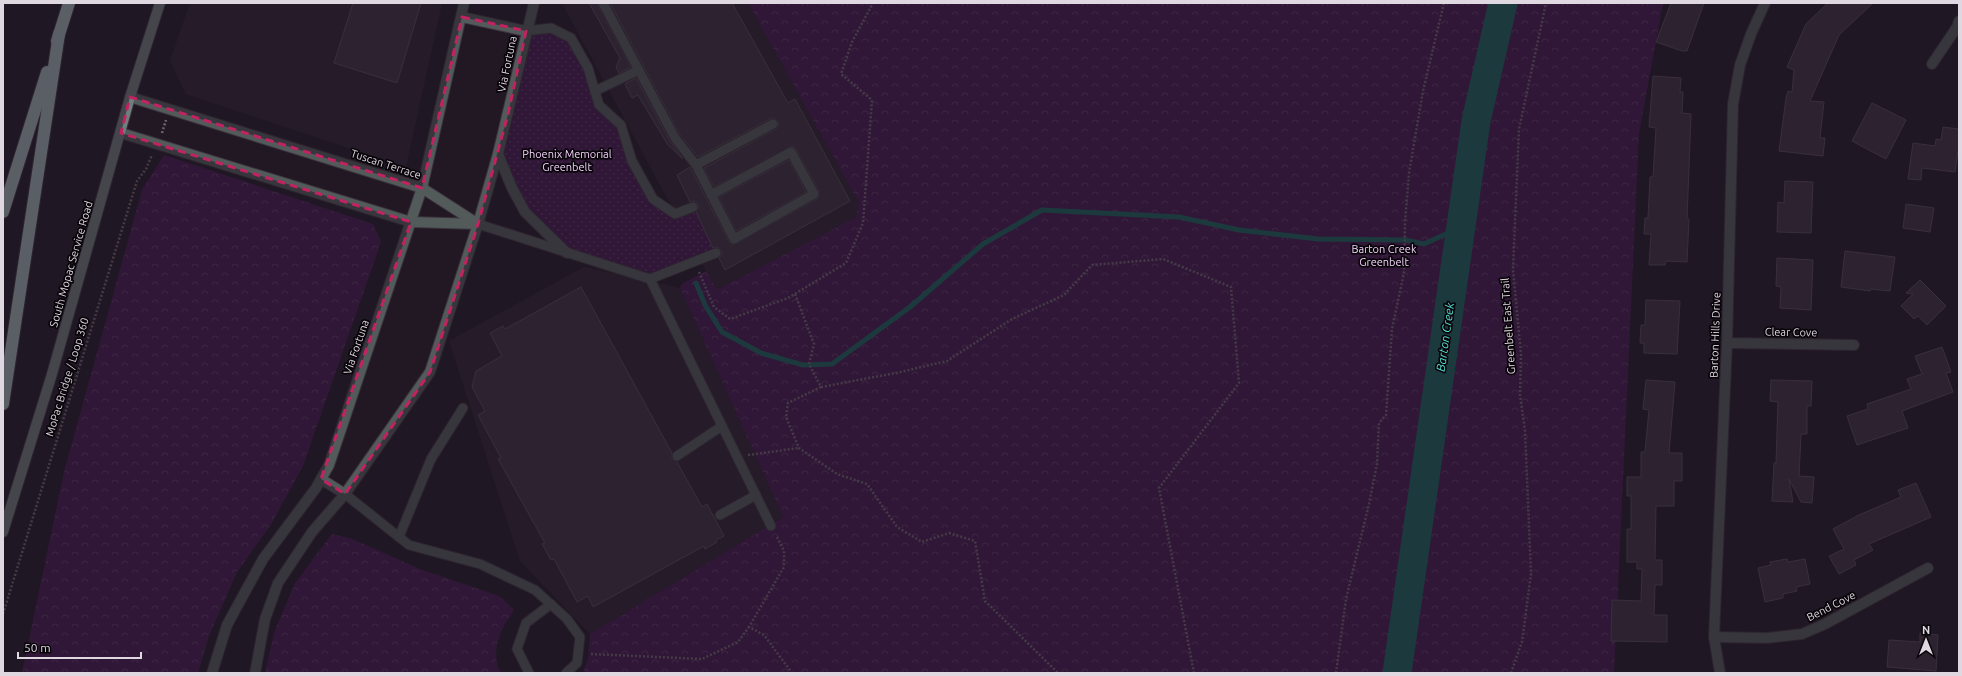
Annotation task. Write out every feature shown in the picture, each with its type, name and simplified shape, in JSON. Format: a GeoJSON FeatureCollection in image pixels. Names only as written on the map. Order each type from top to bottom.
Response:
{"type":"FeatureCollection","features":[{"type":"Feature","properties":{"kind":"highway"},"geometry":{"type":"LineString","coordinates":[[3,212],[69,3]]}},
{"type":"Feature","properties":{"kind":"highway"},"geometry":{"type":"LineString","coordinates":[[3,404],[59,34]]}},
{"type":"Feature","properties":{"kind":"main road","name":"South Mopac Service Road"},"geometry":{"type":"LineString","coordinates":[[3,532],[52,374],[130,97],[160,3]]}},
{"type":"Feature","properties":{"kind":"street","name":"Via Fortuna"},"geometry":{"type":"LineString","coordinates":[[212,673],[227,625],[263,559],[321,479],[329,465],[422,188],[464,3]]}},
{"type":"Feature","properties":{"kind":"street","name":"Via Fortuna"},"geometry":{"type":"LineString","coordinates":[[255,673],[265,619],[278,583],[312,532],[345,494],[430,372],[478,224],[498,154],[526,31],[534,3]]}},
{"type":"Feature","properties":{"kind":"street","name":"Barton Hills Drive"},"geometry":{"type":"LineString","coordinates":[[1720,673],[1714,637],[1727,343],[1733,104],[1740,65],[1765,3]]}},
{"type":"Feature","properties":{"kind":"street"},"geometry":{"type":"LineString","coordinates":[[462,17],[526,31]]}},
{"type":"Feature","properties":{"kind":"street"},"geometry":{"type":"LineString","coordinates":[[1932,64],[1957,27],[1959,21]]}},
{"type":"Feature","properties":{"kind":"street","name":"Tuscan Terrace"},"geometry":{"type":"LineString","coordinates":[[130,97],[422,188],[478,224]]}},
{"type":"Feature","properties":{"kind":"street"},"geometry":{"type":"LineString","coordinates":[[120,133],[411,222],[478,224]]}},
{"type":"Feature","properties":{"kind":"street"},"geometry":{"type":"LineString","coordinates":[[498,154],[512,188],[525,212],[567,253]]}},
{"type":"Feature","properties":{"kind":"street","name":"Clear Cove"},"geometry":{"type":"LineString","coordinates":[[1727,343],[1854,345]]}},
{"type":"Feature","properties":{"kind":"street"},"geometry":{"type":"LineString","coordinates":[[321,479],[345,494]]}},
{"type":"Feature","properties":{"kind":"street","name":"Bend Cove"},"geometry":{"type":"LineString","coordinates":[[1714,637],[1767,638],[1802,634],[1825,624],[1928,568]]}},
{"type":"Feature","properties":{"kind":"lane"},"geometry":{"type":"LineString","coordinates":[[603,3],[675,138],[696,165],[711,195],[734,238],[814,194],[792,152],[711,195]]}},
{"type":"Feature","properties":{"kind":"lane"},"geometry":{"type":"LineString","coordinates":[[526,31],[551,28],[571,38],[588,68],[599,105],[621,125],[632,161],[653,199],[675,214],[693,208]]}},
{"type":"Feature","properties":{"kind":"lane"},"geometry":{"type":"LineString","coordinates":[[595,91],[639,70]]}},
{"type":"Feature","properties":{"kind":"lane"},"geometry":{"type":"LineString","coordinates":[[696,165],[773,124]]}},
{"type":"Feature","properties":{"kind":"lane"},"geometry":{"type":"LineString","coordinates":[[478,224],[650,279],[716,253]]}},
{"type":"Feature","properties":{"kind":"lane"},"geometry":{"type":"LineString","coordinates":[[650,279],[771,526]]}},
{"type":"Feature","properties":{"kind":"lane"},"geometry":{"type":"LineString","coordinates":[[399,537],[431,459],[463,408]]}},
{"type":"Feature","properties":{"kind":"lane"},"geometry":{"type":"LineString","coordinates":[[676,456],[722,426]]}},
{"type":"Feature","properties":{"kind":"lane"},"geometry":{"type":"LineString","coordinates":[[345,494],[409,545],[480,564],[535,590],[567,619],[580,636],[577,663],[566,673]]}},
{"type":"Feature","properties":{"kind":"lane"},"geometry":{"type":"LineString","coordinates":[[720,515],[756,495]]}},
{"type":"Feature","properties":{"kind":"lane"},"geometry":{"type":"LineString","coordinates":[[529,673],[517,649],[526,623],[551,604]]}},
{"type":"Feature","properties":{"kind":"path"},"geometry":{"type":"LineString","coordinates":[[1336,673],[1346,599],[1370,504],[1377,464],[1379,423],[1386,415],[1392,330],[1404,273],[1405,222],[1409,173],[1423,91],[1444,3]]}},
{"type":"Feature","properties":{"kind":"path","name":"Greenbelt East Trail"},"geometry":{"type":"LineString","coordinates":[[1511,673],[1522,642],[1531,574],[1525,431],[1520,395],[1521,355],[1513,270],[1519,129],[1546,3]]}},
{"type":"Feature","properties":{"kind":"path"},"geometry":{"type":"LineString","coordinates":[[162,133],[168,114]]}},
{"type":"Feature","properties":{"kind":"path","name":"MoPac Bridge / Loop 360"},"geometry":{"type":"LineString","coordinates":[[3,614],[137,181],[146,169],[154,151]]}},
{"type":"Feature","properties":{"kind":"path"},"geometry":{"type":"LineString","coordinates":[[1058,673],[985,601],[975,541],[949,533],[922,542],[897,527],[867,484],[837,474],[799,448],[786,417],[788,403],[821,387],[896,373],[947,361],[1012,319],[1064,295],[1092,265],[1164,260],[1231,287],[1239,383],[1159,488],[1194,673]]}},
{"type":"Feature","properties":{"kind":"path"},"geometry":{"type":"LineString","coordinates":[[795,294],[814,344],[808,364],[821,387]]}},
{"type":"Feature","properties":{"kind":"path"},"geometry":{"type":"LineString","coordinates":[[739,460],[750,454],[799,448]]}},
{"type":"Feature","properties":{"kind":"path"},"geometry":{"type":"LineString","coordinates":[[578,654],[702,659],[738,642],[749,627],[784,567],[784,551],[771,526]]}},
{"type":"Feature","properties":{"kind":"path"},"geometry":{"type":"LineString","coordinates":[[749,627],[764,635],[792,673]]}},
{"type":"Feature","properties":{"kind":"highlighted area"},"geometry":{"type":"Polygon","coordinates":[[[462,17],[526,31],[508,114],[478,224],[430,372],[345,494],[321,479],[411,222],[121,133],[130,97],[422,188],[462,17]]]}},
{"type":"Feature","properties":{"kind":"shaded area"},"geometry":{"type":"Polygon","coordinates":[[[190,3],[442,3],[406,167],[186,94],[170,61],[190,3]]]}},
{"type":"Feature","properties":{"kind":"shaded area"},"geometry":{"type":"Polygon","coordinates":[[[562,3],[748,3],[859,203],[856,217],[717,291],[562,3]]]}},
{"type":"Feature","properties":{"kind":"shaded area"},"geometry":{"type":"Polygon","coordinates":[[[584,267],[680,288],[783,517],[590,634],[520,561],[449,341],[584,267]]]}},
{"type":"Feature","properties":{"kind":"green space","name":"Barton Creek Greenbelt"},"geometry":{"type":"Polygon","coordinates":[[[748,3],[1663,3],[1639,133],[1614,673],[583,673],[588,659],[590,634],[783,517],[680,288],[682,284],[706,271],[717,290],[856,217],[859,203],[748,3]]]}},
{"type":"Feature","properties":{"kind":"green space","name":"Phoenix Memorial Greenbelt"},"geometry":{"type":"Polygon","coordinates":[[[551,28],[571,38],[599,105],[621,125],[653,199],[675,214],[693,207],[716,253],[650,279],[567,253],[525,212],[498,154],[526,31],[551,28]]]}},
{"type":"Feature","properties":{"kind":"green space"},"geometry":{"type":"Polygon","coordinates":[[[164,155],[373,224],[381,242],[303,466],[270,526],[237,572],[209,636],[198,673],[22,673],[64,472],[142,190],[164,155]]]}},
{"type":"Feature","properties":{"kind":"green space"},"geometry":{"type":"Polygon","coordinates":[[[332,534],[352,539],[420,569],[499,596],[514,610],[501,632],[496,649],[496,657],[501,673],[265,673],[274,633],[295,583],[332,534]]]}},
{"type":"Feature","properties":{"kind":"building"},"geometry":{"type":"Polygon","coordinates":[[[353,3],[421,3],[397,83],[334,63],[353,3]]]}},
{"type":"Feature","properties":{"kind":"building"},"geometry":{"type":"Polygon","coordinates":[[[589,3],[597,3],[631,67],[619,73],[616,67],[620,58],[589,3]]]}},
{"type":"Feature","properties":{"kind":"building"},"geometry":{"type":"Polygon","coordinates":[[[610,3],[732,3],[788,103],[795,99],[850,201],[725,270],[719,258],[722,254],[721,250],[717,247],[713,248],[696,212],[699,208],[698,204],[694,201],[690,202],[677,175],[690,167],[729,242],[733,245],[817,199],[819,197],[819,191],[796,149],[792,146],[714,187],[704,168],[776,129],[779,125],[778,121],[774,118],[770,119],[698,157],[680,135],[610,3]]]}},
{"type":"Feature","properties":{"kind":"building"},"geometry":{"type":"Polygon","coordinates":[[[1671,3],[1704,3],[1687,51],[1682,51],[1656,42],[1671,3]]]}},
{"type":"Feature","properties":{"kind":"building"},"geometry":{"type":"Polygon","coordinates":[[[1828,3],[1873,3],[1839,35],[1810,101],[1824,102],[1820,138],[1825,138],[1823,156],[1779,151],[1786,98],[1788,91],[1792,92],[1794,70],[1787,67],[1806,24],[1828,3]]]}},
{"type":"Feature","properties":{"kind":"building"},"geometry":{"type":"Polygon","coordinates":[[[1653,76],[1681,78],[1680,92],[1683,92],[1682,113],[1691,114],[1687,262],[1666,261],[1665,265],[1649,265],[1651,234],[1644,234],[1645,218],[1648,218],[1650,177],[1653,177],[1656,128],[1649,127],[1653,76]]]}},
{"type":"Feature","properties":{"kind":"building"},"geometry":{"type":"Polygon","coordinates":[[[636,78],[670,141],[683,159],[668,145],[638,95],[632,98],[625,84],[636,78]]]}},
{"type":"Feature","properties":{"kind":"building"},"geometry":{"type":"Polygon","coordinates":[[[1872,103],[1906,120],[1886,159],[1852,141],[1872,103]]]}},
{"type":"Feature","properties":{"kind":"building"},"geometry":{"type":"Polygon","coordinates":[[[1943,127],[1959,129],[1959,145],[1955,172],[1922,168],[1921,180],[1908,179],[1913,143],[1935,146],[1936,139],[1941,140],[1943,127]]]}},
{"type":"Feature","properties":{"kind":"building"},"geometry":{"type":"Polygon","coordinates":[[[789,160],[806,192],[736,231],[719,197],[789,160]]]}},
{"type":"Feature","properties":{"kind":"building"},"geometry":{"type":"Polygon","coordinates":[[[1785,181],[1813,182],[1811,233],[1777,232],[1778,202],[1784,203],[1785,181]]]}},
{"type":"Feature","properties":{"kind":"building"},"geometry":{"type":"Polygon","coordinates":[[[1906,204],[1934,208],[1930,232],[1903,228],[1906,204]]]}},
{"type":"Feature","properties":{"kind":"building"},"geometry":{"type":"Polygon","coordinates":[[[1845,251],[1895,257],[1890,291],[1871,289],[1870,291],[1841,287],[1845,251]]]}},
{"type":"Feature","properties":{"kind":"building"},"geometry":{"type":"Polygon","coordinates":[[[1777,258],[1813,260],[1811,310],[1780,308],[1781,287],[1776,286],[1777,258]]]}},
{"type":"Feature","properties":{"kind":"building"},"geometry":{"type":"Polygon","coordinates":[[[1920,280],[1946,306],[1927,325],[1918,316],[1914,319],[1901,306],[1913,294],[1906,293],[1920,280]]]}},
{"type":"Feature","properties":{"kind":"building"},"geometry":{"type":"Polygon","coordinates":[[[581,287],[672,453],[672,459],[677,462],[702,507],[707,504],[724,536],[716,540],[717,542],[705,549],[704,546],[593,607],[588,596],[577,602],[554,559],[551,560],[542,544],[545,543],[498,459],[501,458],[478,415],[485,411],[472,387],[476,371],[502,356],[490,333],[503,326],[505,329],[581,287]]]}},
{"type":"Feature","properties":{"kind":"building"},"geometry":{"type":"Polygon","coordinates":[[[1646,300],[1680,301],[1677,354],[1644,353],[1644,343],[1640,343],[1641,325],[1645,325],[1646,300]]]}},
{"type":"Feature","properties":{"kind":"building"},"geometry":{"type":"Polygon","coordinates":[[[1942,347],[1951,372],[1946,373],[1953,392],[1902,411],[1908,428],[1857,445],[1847,416],[1868,409],[1867,404],[1911,389],[1907,379],[1922,374],[1915,356],[1942,347]]]}},
{"type":"Feature","properties":{"kind":"building"},"geometry":{"type":"Polygon","coordinates":[[[1646,380],[1675,382],[1669,453],[1682,453],[1682,481],[1674,481],[1674,506],[1656,506],[1655,560],[1662,560],[1662,585],[1655,585],[1654,615],[1667,615],[1667,642],[1611,641],[1612,600],[1641,601],[1642,569],[1637,569],[1637,562],[1627,562],[1627,529],[1631,529],[1631,496],[1627,496],[1627,477],[1641,477],[1641,452],[1645,452],[1649,410],[1643,409],[1646,380]]]}},
{"type":"Feature","properties":{"kind":"building"},"geometry":{"type":"Polygon","coordinates":[[[1771,380],[1812,381],[1811,406],[1807,406],[1807,434],[1801,434],[1799,476],[1814,477],[1812,503],[1801,502],[1789,479],[1793,502],[1772,501],[1774,463],[1776,463],[1778,402],[1770,401],[1771,380]]]}},
{"type":"Feature","properties":{"kind":"building"},"geometry":{"type":"Polygon","coordinates":[[[1916,483],[1931,517],[1869,544],[1873,550],[1854,560],[1856,565],[1839,574],[1829,556],[1844,549],[1833,529],[1859,515],[1901,497],[1898,490],[1916,483]]]}},
{"type":"Feature","properties":{"kind":"building"},"geometry":{"type":"Polygon","coordinates":[[[1787,559],[1788,562],[1805,559],[1810,584],[1796,587],[1797,591],[1783,594],[1783,598],[1765,602],[1758,568],[1771,565],[1770,562],[1787,559]]]}},
{"type":"Feature","properties":{"kind":"building"},"geometry":{"type":"Polygon","coordinates":[[[1920,633],[1938,635],[1936,671],[1887,667],[1889,640],[1920,642],[1920,633]]]}},
{"type":"Feature","properties":{"kind":"waterway","name":"Barton Creek"},"geometry":{"type":"LineString","coordinates":[[1397,673],[1476,121],[1503,3]]}},
{"type":"Feature","properties":{"kind":"waterway"},"geometry":{"type":"LineString","coordinates":[[696,283],[705,305],[722,332],[761,353],[803,365],[832,364],[910,307],[983,244],[1042,210],[1179,217],[1239,230],[1318,239],[1405,240],[1424,244],[1461,227]]}}]}
